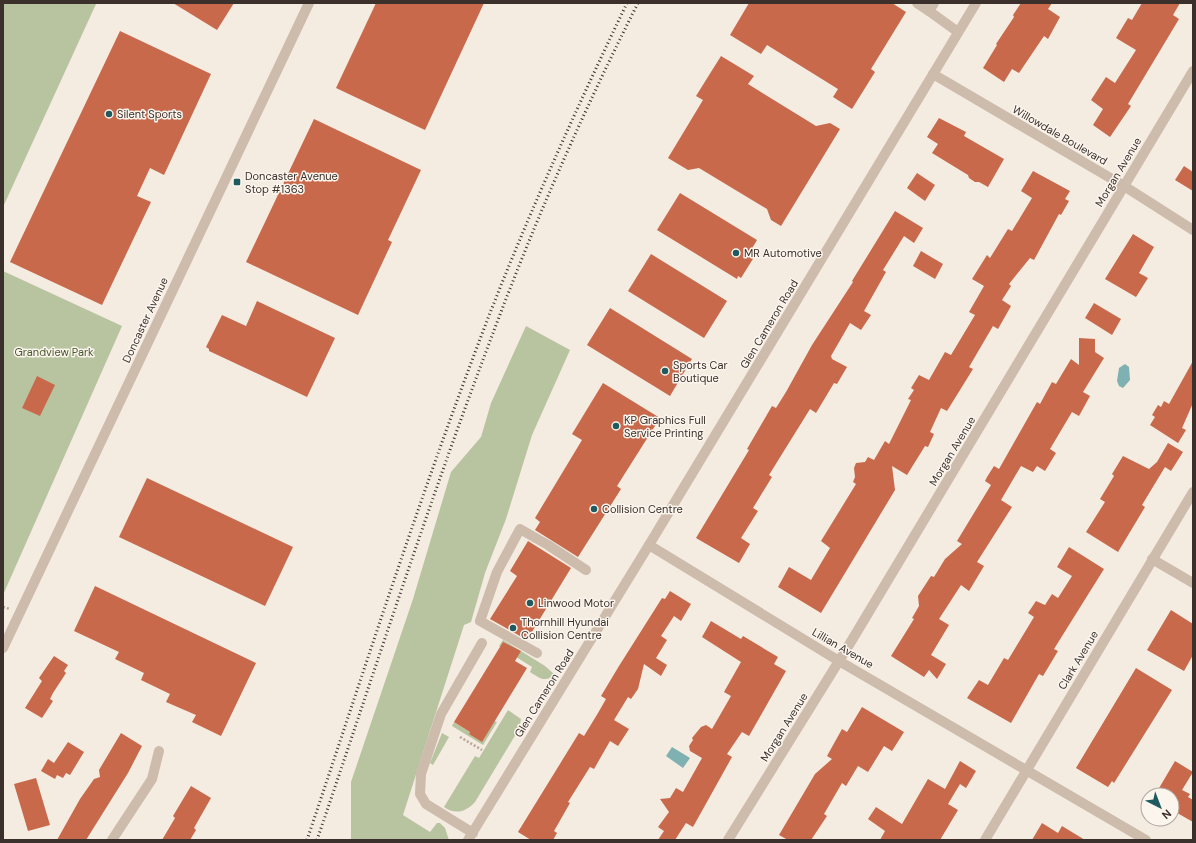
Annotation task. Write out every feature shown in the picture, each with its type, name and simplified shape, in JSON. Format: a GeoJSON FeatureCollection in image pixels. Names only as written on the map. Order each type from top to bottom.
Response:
{"type":"FeatureCollection","features":[{"type":"Feature","properties":{"kind":"street","name":"Doncaster Avenue"},"geometry":{"type":"LineString","coordinates":[[3,648],[309,3]]}},
{"type":"Feature","properties":{"kind":"street"},"geometry":{"type":"LineString","coordinates":[[917,3],[931,7],[958,32]]}},
{"type":"Feature","properties":{"kind":"street","name":"Glen Cameron Road"},"geometry":{"type":"LineString","coordinates":[[470,836],[649,545],[976,3]]}},
{"type":"Feature","properties":{"kind":"street","name":"Morgan Avenue"},"geometry":{"type":"LineString","coordinates":[[728,840],[839,661],[1193,71]]}},
{"type":"Feature","properties":{"kind":"street","name":"Willowdale Boulevard"},"geometry":{"type":"LineString","coordinates":[[933,74],[1124,186],[1193,230]]}},
{"type":"Feature","properties":{"kind":"street","name":"Clark Avenue"},"geometry":{"type":"LineString","coordinates":[[985,840],[1193,492]]}},
{"type":"Feature","properties":{"kind":"street"},"geometry":{"type":"LineString","coordinates":[[536,653],[480,621],[497,572],[520,530],[548,545],[586,570]]}},
{"type":"Feature","properties":{"kind":"street","name":"Lillian Avenue"},"geometry":{"type":"LineString","coordinates":[[649,545],[839,661],[1146,840]]}},
{"type":"Feature","properties":{"kind":"street"},"geometry":{"type":"LineString","coordinates":[[1152,560],[1193,583]]}},
{"type":"Feature","properties":{"kind":"street"},"geometry":{"type":"LineString","coordinates":[[470,836],[426,804],[420,794],[421,774],[441,714],[482,644]]}},
{"type":"Feature","properties":{"kind":"street"},"geometry":{"type":"LineString","coordinates":[[112,840],[152,779],[159,751]]}},
{"type":"Feature","properties":{"kind":"path"},"geometry":{"type":"LineString","coordinates":[[460,737],[482,750]]}},
{"type":"Feature","properties":{"kind":"green space"},"geometry":{"type":"Polygon","coordinates":[[[3,3],[96,4],[3,207],[3,3]]]}},
{"type":"Feature","properties":{"kind":"green space","name":"Grandview Park"},"geometry":{"type":"Polygon","coordinates":[[[3,271],[122,326],[3,595],[3,271]]]}},
{"type":"Feature","properties":{"kind":"green space"},"geometry":{"type":"Polygon","coordinates":[[[526,326],[570,350],[532,435],[506,519],[485,573],[471,622],[464,625],[403,815],[430,832],[437,823],[440,823],[445,828],[449,840],[351,840],[351,782],[413,599],[451,472],[481,437],[491,403],[526,326]]]}},
{"type":"Feature","properties":{"kind":"green space"},"geometry":{"type":"Polygon","coordinates":[[[503,640],[545,666],[554,674],[548,679],[542,679],[530,672],[532,667],[499,646],[503,640]]]}},
{"type":"Feature","properties":{"kind":"green space"},"geometry":{"type":"Polygon","coordinates":[[[508,710],[521,719],[519,729],[475,802],[468,808],[456,812],[444,807],[475,756],[479,758],[508,710]]]}},
{"type":"Feature","properties":{"kind":"green space"},"geometry":{"type":"Polygon","coordinates":[[[494,721],[497,722],[483,745],[452,726],[454,722],[470,732],[469,734],[494,721]]]}},
{"type":"Feature","properties":{"kind":"green space"},"geometry":{"type":"Polygon","coordinates":[[[442,733],[449,737],[433,765],[430,763],[442,733]]]}},
{"type":"Feature","properties":{"kind":"water"},"geometry":{"type":"Polygon","coordinates":[[[1125,364],[1129,367],[1130,380],[1123,388],[1119,386],[1117,381],[1119,368],[1125,364]]]}},
{"type":"Feature","properties":{"kind":"water"},"geometry":{"type":"Polygon","coordinates":[[[672,747],[690,758],[683,768],[666,756],[672,747]]]}},
{"type":"Feature","properties":{"kind":"building"},"geometry":{"type":"Polygon","coordinates":[[[173,3],[234,3],[217,30],[173,3]]]}},
{"type":"Feature","properties":{"kind":"building"},"geometry":{"type":"Polygon","coordinates":[[[376,3],[484,3],[425,130],[336,88],[376,3]]]}},
{"type":"Feature","properties":{"kind":"building"},"geometry":{"type":"Polygon","coordinates":[[[749,3],[892,3],[906,12],[871,69],[875,72],[852,109],[833,97],[838,89],[767,45],[761,54],[730,35],[749,3]]]}},
{"type":"Feature","properties":{"kind":"building"},"geometry":{"type":"Polygon","coordinates":[[[1021,3],[1052,3],[1048,9],[1060,17],[1048,39],[1044,36],[1019,73],[1012,69],[1004,82],[983,68],[1021,3]]]}},
{"type":"Feature","properties":{"kind":"building"},"geometry":{"type":"Polygon","coordinates":[[[1142,3],[1180,3],[1173,15],[1179,19],[1128,104],[1131,106],[1110,137],[1093,125],[1103,109],[1091,100],[1106,77],[1115,83],[1136,50],[1116,38],[1128,18],[1132,20],[1142,3]]]}},
{"type":"Feature","properties":{"kind":"building"},"geometry":{"type":"Polygon","coordinates":[[[120,31],[211,74],[164,175],[150,168],[137,196],[151,202],[102,305],[10,262],[120,31]]]}},
{"type":"Feature","properties":{"kind":"building"},"geometry":{"type":"Polygon","coordinates":[[[721,56],[754,76],[748,84],[816,126],[830,123],[840,129],[781,226],[771,220],[767,209],[699,168],[688,170],[668,158],[703,100],[696,96],[721,56]]]}},
{"type":"Feature","properties":{"kind":"building"},"geometry":{"type":"Polygon","coordinates":[[[939,118],[966,132],[964,136],[1004,159],[988,187],[979,182],[975,182],[969,178],[968,175],[932,153],[938,144],[927,137],[939,118]]]}},
{"type":"Feature","properties":{"kind":"building"},"geometry":{"type":"Polygon","coordinates":[[[314,119],[421,170],[388,240],[392,242],[358,315],[246,262],[314,119]]]}},
{"type":"Feature","properties":{"kind":"building"},"geometry":{"type":"Polygon","coordinates":[[[1184,166],[1193,172],[1193,191],[1175,180],[1184,166]]]}},
{"type":"Feature","properties":{"kind":"building"},"geometry":{"type":"Polygon","coordinates":[[[1033,171],[1070,191],[1065,199],[1069,201],[1061,215],[1059,214],[1034,260],[1030,258],[1009,284],[1011,286],[1002,300],[1011,306],[998,329],[993,326],[969,367],[973,369],[947,411],[941,408],[930,432],[934,434],[928,447],[925,446],[907,475],[892,466],[895,490],[821,613],[778,587],[789,567],[811,580],[830,548],[821,541],[856,484],[853,482],[856,463],[865,462],[868,457],[874,460],[885,441],[889,444],[911,400],[908,399],[914,390],[911,388],[919,375],[929,380],[945,352],[951,355],[975,315],[969,312],[984,286],[972,279],[987,255],[990,258],[1008,229],[1012,231],[1032,198],[1021,191],[1033,171]]]}},
{"type":"Feature","properties":{"kind":"building"},"geometry":{"type":"Polygon","coordinates":[[[917,173],[935,185],[925,201],[907,188],[917,173]]]}},
{"type":"Feature","properties":{"kind":"building"},"geometry":{"type":"Polygon","coordinates":[[[680,193],[757,240],[751,250],[756,254],[741,278],[738,276],[737,279],[657,230],[680,193]]]}},
{"type":"Feature","properties":{"kind":"building"},"geometry":{"type":"Polygon","coordinates":[[[895,211],[923,228],[914,243],[904,236],[883,270],[886,272],[864,311],[871,315],[861,330],[850,323],[831,356],[832,359],[847,367],[837,384],[834,383],[816,413],[810,409],[769,475],[772,477],[753,508],[758,511],[741,538],[750,544],[739,563],[696,538],[749,450],[747,449],[772,406],[776,408],[812,345],[853,282],[852,281],[895,211]]]}},
{"type":"Feature","properties":{"kind":"building"},"geometry":{"type":"Polygon","coordinates":[[[1133,234],[1154,247],[1139,273],[1148,278],[1136,297],[1105,279],[1133,234]]]}},
{"type":"Feature","properties":{"kind":"building"},"geometry":{"type":"Polygon","coordinates":[[[921,251],[943,264],[935,279],[913,266],[921,251]]]}},
{"type":"Feature","properties":{"kind":"building"},"geometry":{"type":"Polygon","coordinates":[[[651,254],[727,301],[704,338],[628,291],[651,254]]]}},
{"type":"Feature","properties":{"kind":"building"},"geometry":{"type":"Polygon","coordinates":[[[257,301],[335,338],[307,397],[209,351],[206,347],[222,315],[246,326],[257,301]]]}},
{"type":"Feature","properties":{"kind":"building"},"geometry":{"type":"Polygon","coordinates":[[[1094,303],[1121,319],[1112,335],[1085,318],[1094,303]]]}},
{"type":"Feature","properties":{"kind":"building"},"geometry":{"type":"Polygon","coordinates":[[[610,308],[692,359],[670,396],[587,345],[610,308]]]}},
{"type":"Feature","properties":{"kind":"building"},"geometry":{"type":"Polygon","coordinates":[[[1079,338],[1095,339],[1095,352],[1104,358],[1083,392],[1090,396],[1079,416],[1072,412],[1050,449],[1056,453],[1045,471],[1037,466],[1033,472],[1021,466],[1001,500],[1012,507],[977,562],[984,566],[969,591],[961,585],[939,619],[949,625],[931,655],[946,664],[937,679],[929,670],[924,677],[891,656],[914,619],[912,618],[919,606],[918,596],[931,576],[934,577],[945,559],[962,544],[957,541],[991,485],[985,481],[987,477],[994,466],[999,469],[1037,402],[1040,404],[1052,382],[1056,384],[1071,359],[1079,365],[1079,338]]]}},
{"type":"Feature","properties":{"kind":"building"},"geometry":{"type":"Polygon","coordinates":[[[1193,361],[1193,403],[1182,428],[1186,430],[1178,443],[1150,425],[1155,417],[1152,415],[1158,405],[1161,407],[1164,401],[1169,404],[1193,361]]]}},
{"type":"Feature","properties":{"kind":"building"},"geometry":{"type":"Polygon","coordinates":[[[37,376],[55,385],[40,416],[22,408],[37,376]]]}},
{"type":"Feature","properties":{"kind":"building"},"geometry":{"type":"Polygon","coordinates":[[[603,383],[660,418],[617,486],[621,489],[578,557],[535,530],[540,522],[535,518],[582,440],[572,434],[603,383]]]}},
{"type":"Feature","properties":{"kind":"building"},"geometry":{"type":"Polygon","coordinates":[[[1168,443],[1183,452],[1171,471],[1165,467],[1142,505],[1145,507],[1118,552],[1086,532],[1105,502],[1100,499],[1114,476],[1112,474],[1123,456],[1149,469],[1157,462],[1168,443]]]}},
{"type":"Feature","properties":{"kind":"building"},"geometry":{"type":"Polygon","coordinates":[[[147,478],[293,547],[265,606],[119,537],[147,478]]]}},
{"type":"Feature","properties":{"kind":"building"},"geometry":{"type":"Polygon","coordinates":[[[528,541],[571,568],[527,640],[490,619],[517,576],[510,571],[528,541]]]}},
{"type":"Feature","properties":{"kind":"building"},"geometry":{"type":"Polygon","coordinates":[[[1069,547],[1104,569],[1054,649],[1058,651],[1043,676],[1039,674],[1011,723],[967,698],[979,680],[988,685],[1004,658],[1008,660],[1034,617],[1028,613],[1036,601],[1045,605],[1052,594],[1058,598],[1072,576],[1057,567],[1069,547]]]}},
{"type":"Feature","properties":{"kind":"building"},"geometry":{"type":"Polygon","coordinates":[[[95,586],[256,663],[221,736],[192,722],[196,715],[166,702],[170,694],[141,680],[144,673],[115,659],[119,652],[74,631],[95,586]]]}},
{"type":"Feature","properties":{"kind":"building"},"geometry":{"type":"Polygon","coordinates":[[[670,591],[691,604],[681,621],[674,616],[661,636],[667,640],[656,658],[667,665],[661,676],[644,664],[638,689],[631,699],[628,697],[614,720],[629,729],[618,746],[610,741],[594,769],[590,767],[568,802],[570,803],[554,831],[557,833],[553,840],[531,840],[518,832],[579,733],[584,736],[606,699],[601,696],[662,598],[665,599],[670,591]]]}},
{"type":"Feature","properties":{"kind":"building"},"geometry":{"type":"Polygon","coordinates":[[[1171,610],[1193,624],[1193,655],[1184,671],[1147,650],[1171,610]]]}},
{"type":"Feature","properties":{"kind":"building"},"geometry":{"type":"Polygon","coordinates":[[[711,621],[741,639],[743,636],[778,657],[774,664],[786,671],[749,736],[742,732],[727,754],[732,757],[693,827],[686,823],[675,840],[658,840],[664,831],[658,827],[669,812],[660,799],[670,798],[676,788],[683,792],[702,758],[690,751],[689,746],[693,740],[692,738],[701,727],[706,725],[712,729],[731,696],[724,692],[741,662],[702,637],[711,621]]]}},
{"type":"Feature","properties":{"kind":"building"},"geometry":{"type":"Polygon","coordinates":[[[503,642],[521,651],[515,661],[527,668],[482,742],[454,722],[503,642]]]}},
{"type":"Feature","properties":{"kind":"building"},"geometry":{"type":"Polygon","coordinates":[[[54,656],[68,665],[64,671],[66,673],[50,699],[53,701],[42,718],[25,708],[42,681],[39,678],[54,656]]]}},
{"type":"Feature","properties":{"kind":"building"},"geometry":{"type":"Polygon","coordinates":[[[1136,668],[1172,690],[1114,783],[1112,781],[1108,787],[1076,768],[1136,668]]]}},
{"type":"Feature","properties":{"kind":"building"},"geometry":{"type":"Polygon","coordinates":[[[862,707],[904,732],[892,751],[884,746],[868,772],[858,766],[846,786],[842,783],[824,814],[827,816],[811,840],[788,840],[779,835],[815,774],[832,759],[827,756],[842,729],[847,732],[862,707]]]}},
{"type":"Feature","properties":{"kind":"building"},"geometry":{"type":"Polygon","coordinates":[[[121,733],[142,746],[128,773],[86,840],[57,840],[80,799],[94,779],[100,777],[99,770],[121,733]]]}},
{"type":"Feature","properties":{"kind":"building"},"geometry":{"type":"Polygon","coordinates":[[[68,742],[84,752],[70,775],[66,773],[63,778],[57,775],[55,779],[41,771],[48,759],[54,763],[68,742]]]}},
{"type":"Feature","properties":{"kind":"building"},"geometry":{"type":"Polygon","coordinates":[[[960,761],[976,771],[966,788],[960,784],[948,804],[958,810],[940,840],[880,840],[885,831],[868,819],[876,807],[902,824],[928,779],[945,789],[960,761]]]}},
{"type":"Feature","properties":{"kind":"building"},"geometry":{"type":"Polygon","coordinates":[[[1175,761],[1193,772],[1182,790],[1190,794],[1188,797],[1193,800],[1193,822],[1180,815],[1180,787],[1160,787],[1175,761]]]}},
{"type":"Feature","properties":{"kind":"building"},"geometry":{"type":"Polygon","coordinates":[[[36,778],[50,825],[28,831],[14,784],[36,778]]]}},
{"type":"Feature","properties":{"kind":"building"},"geometry":{"type":"Polygon","coordinates":[[[191,786],[211,798],[194,828],[196,830],[190,840],[162,840],[175,818],[173,816],[191,786]]]}},
{"type":"Feature","properties":{"kind":"building"},"geometry":{"type":"Polygon","coordinates":[[[1042,823],[1058,833],[1062,826],[1085,840],[1032,840],[1042,823]]]}},
{"type":"Feature","properties":{"kind":"railway"},"geometry":{"type":"LineString","coordinates":[[307,840],[419,506],[492,308],[557,154],[627,3]]}},
{"type":"Feature","properties":{"kind":"railway"},"geometry":{"type":"LineString","coordinates":[[317,840],[429,509],[476,377],[532,234],[565,156],[638,3]]}},
{"type":"Feature","properties":{"kind":"place","name":"Silent Sports"},"geometry":{"type":"Point","coordinates":[109,114]}},
{"type":"Feature","properties":{"kind":"place","name":"Doncaster Avenue Stop #1363"},"geometry":{"type":"Point","coordinates":[237,182]}},
{"type":"Feature","properties":{"kind":"place","name":"MR Automotive"},"geometry":{"type":"Point","coordinates":[736,253]}},
{"type":"Feature","properties":{"kind":"place","name":"Sports Car Boutique"},"geometry":{"type":"Point","coordinates":[665,371]}},
{"type":"Feature","properties":{"kind":"place","name":"KP Graphics Full Service Printing"},"geometry":{"type":"Point","coordinates":[616,426]}},
{"type":"Feature","properties":{"kind":"place","name":"Collision Centre"},"geometry":{"type":"Point","coordinates":[594,509]}},
{"type":"Feature","properties":{"kind":"place","name":"Linwood Motor"},"geometry":{"type":"Point","coordinates":[530,603]}},
{"type":"Feature","properties":{"kind":"place","name":"Thornhill Hyundai Collision Centre"},"geometry":{"type":"Point","coordinates":[513,628]}}]}
